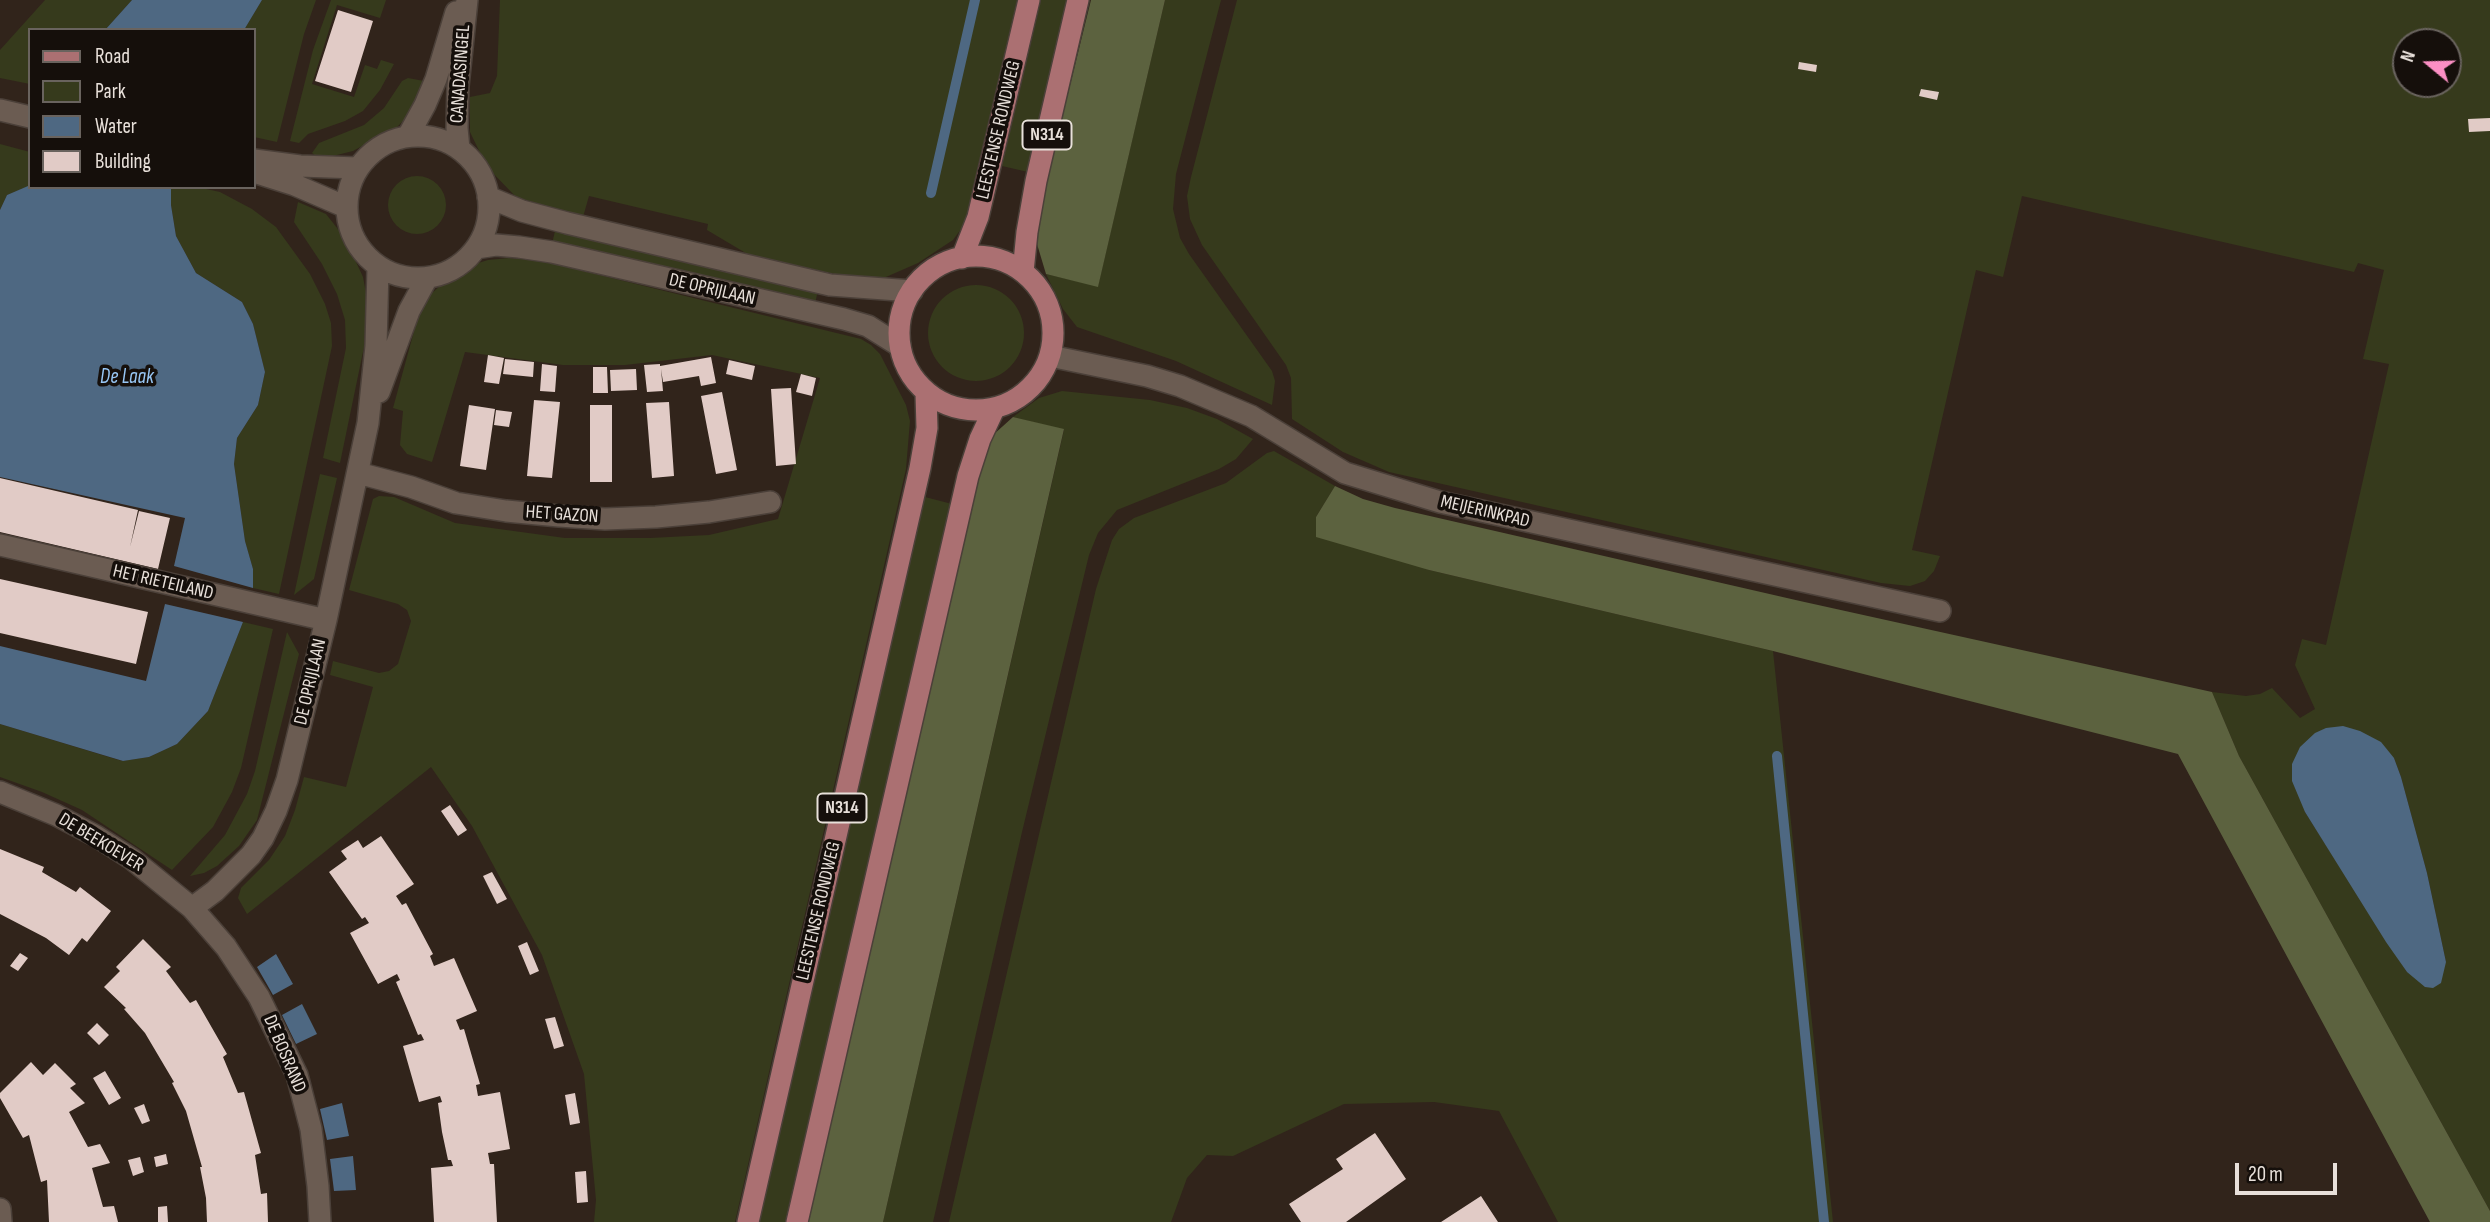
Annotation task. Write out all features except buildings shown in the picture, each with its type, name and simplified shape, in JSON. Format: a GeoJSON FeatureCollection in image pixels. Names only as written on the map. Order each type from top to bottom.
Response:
{"type":"FeatureCollection","features":[{"type":"Feature","properties":{"kind":"main road","name":"LEESTENSE RONDWEG"},"geometry":{"type":"LineString","coordinates":[[962,258],[978,217],[1029,0]]}},
{"type":"Feature","properties":{"kind":"main road","name":"N314"},"geometry":{"type":"LineString","coordinates":[[1023,272],[1036,181],[1079,0]]}},
{"type":"Feature","properties":{"kind":"main road"},"geometry":{"type":"LineString","coordinates":[[978,256],[995,258],[1023,272],[1039,289],[1050,310],[1054,333],[1050,356],[1038,380],[1018,399],[994,409],[971,411],[944,404],[926,394],[906,365],[900,346],[899,327],[903,308],[921,279],[947,262],[978,256]]}},
{"type":"Feature","properties":{"kind":"main road","name":"LEESTENSE RONDWEG"},"geometry":{"type":"LineString","coordinates":[[748,1222],[920,468],[927,428],[926,394]]}},
{"type":"Feature","properties":{"kind":"main road","name":"N314"},"geometry":{"type":"LineString","coordinates":[[797,1222],[968,476],[980,439],[994,409]]}},
{"type":"Feature","properties":{"kind":"street","name":"CANADASINGEL"},"geometry":{"type":"LineString","coordinates":[[408,136],[436,79],[460,0]]}},
{"type":"Feature","properties":{"kind":"street","name":"CANADASINGEL"},"geometry":{"type":"LineString","coordinates":[[459,149],[458,86],[467,0]]}},
{"type":"Feature","properties":{"kind":"street"},"geometry":{"type":"LineString","coordinates":[[0,110],[28,117]]}},
{"type":"Feature","properties":{"kind":"street"},"geometry":{"type":"LineString","coordinates":[[408,136],[426,136],[445,141],[459,149],[476,166],[488,197],[487,226],[476,248],[463,263],[443,274],[427,278],[398,276],[378,267],[362,252],[350,232],[346,207],[349,188],[358,167],[386,142],[408,136]]}},
{"type":"Feature","properties":{"kind":"street"},"geometry":{"type":"LineString","coordinates":[[256,160],[300,166],[358,167]]}},
{"type":"Feature","properties":{"kind":"street"},"geometry":{"type":"LineString","coordinates":[[256,173],[295,185],[346,207]]}},
{"type":"Feature","properties":{"kind":"street","name":"DE OPRIJLAAN"},"geometry":{"type":"LineString","coordinates":[[488,197],[522,211],[567,223],[830,285],[912,291]]}},
{"type":"Feature","properties":{"kind":"street","name":"DE OPRIJLAAN"},"geometry":{"type":"LineString","coordinates":[[476,248],[496,245],[552,252],[844,319],[868,326],[900,346]]}},
{"type":"Feature","properties":{"kind":"street","name":"DE OPRIJLAAN"},"geometry":{"type":"LineString","coordinates":[[192,908],[215,891],[251,855],[262,838],[276,811],[300,732],[368,423],[376,346],[378,267]]}},
{"type":"Feature","properties":{"kind":"street","name":"DE OPRIJLAAN"},"geometry":{"type":"LineString","coordinates":[[368,423],[409,312],[427,278]]}},
{"type":"Feature","properties":{"kind":"street","name":"MEIJERINKPAD"},"geometry":{"type":"LineString","coordinates":[[1050,356],[1147,376],[1190,389],[1251,416],[1345,473],[1440,502],[1941,611]]}},
{"type":"Feature","properties":{"kind":"street","name":"HET GAZON"},"geometry":{"type":"LineString","coordinates":[[358,473],[411,487],[456,503],[559,516],[606,519],[656,517],[770,502]]}},
{"type":"Feature","properties":{"kind":"street","name":"HET RIETEILAND"},"geometry":{"type":"LineString","coordinates":[[0,545],[326,620]]}},
{"type":"Feature","properties":{"kind":"street","name":"DE BEEKOEVER"},"geometry":{"type":"LineString","coordinates":[[0,792],[28,802],[96,836],[160,880],[192,908]]}},
{"type":"Feature","properties":{"kind":"street","name":"DE BOSRAND"},"geometry":{"type":"LineString","coordinates":[[192,908],[226,947],[259,997],[296,1075],[311,1129],[320,1222]]}},
{"type":"Feature","properties":{"kind":"street"},"geometry":{"type":"LineString","coordinates":[[0,1209],[1,1222]]}},
{"type":"Feature","properties":{"kind":"green space"},"geometry":{"type":"Polygon","coordinates":[[[45,0],[132,0],[107,28],[28,28],[28,84],[0,78],[0,50],[45,0]]]}},
{"type":"Feature","properties":{"kind":"green space"},"geometry":{"type":"Polygon","coordinates":[[[262,0],[316,0],[304,34],[277,142],[256,137],[256,28],[245,28],[262,0]]]}},
{"type":"Feature","properties":{"kind":"green space"},"geometry":{"type":"Polygon","coordinates":[[[331,0],[386,0],[380,18],[337,5],[312,84],[354,97],[365,65],[377,69],[381,60],[394,64],[380,90],[363,111],[345,121],[308,134],[299,143],[290,141],[313,50],[331,0]]]}},
{"type":"Feature","properties":{"kind":"green space"},"geometry":{"type":"Polygon","coordinates":[[[500,0],[1017,0],[966,218],[961,229],[953,240],[918,263],[886,277],[866,278],[749,255],[707,230],[708,224],[589,196],[583,217],[516,197],[487,167],[470,132],[470,97],[490,93],[497,76],[500,0]]]}},
{"type":"Feature","properties":{"kind":"green space"},"geometry":{"type":"Polygon","coordinates":[[[1041,0],[1068,0],[1028,172],[1002,166],[1041,0]]]}},
{"type":"Feature","properties":{"kind":"green space"},"geometry":{"type":"Polygon","coordinates":[[[1091,0],[1165,0],[1098,287],[1046,274],[1037,244],[1045,187],[1091,0]]]}},
{"type":"Feature","properties":{"kind":"green space"},"geometry":{"type":"Polygon","coordinates":[[[1165,0],[1221,0],[1176,174],[1173,209],[1180,238],[1189,254],[1272,371],[1275,381],[1272,405],[1176,361],[1077,327],[1063,309],[1046,274],[1098,286],[1165,0]]]}},
{"type":"Feature","properties":{"kind":"green space"},"geometry":{"type":"Polygon","coordinates":[[[1237,0],[2490,0],[2490,1211],[2239,756],[2212,692],[2246,696],[2260,694],[2272,688],[2300,718],[2315,709],[2295,665],[2302,639],[2326,645],[2389,364],[2363,359],[2384,270],[2358,263],[2354,272],[2022,196],[2003,277],[1976,270],[1912,550],[1940,556],[1934,571],[1925,581],[1910,586],[1881,583],[1389,472],[1343,452],[1292,419],[1291,378],[1286,365],[1202,245],[1190,219],[1187,196],[1237,0]],[[2394,758],[2305,812],[2407,972],[2446,962],[2427,873],[2394,758]]]}},
{"type":"Feature","properties":{"kind":"green space"},"geometry":{"type":"Polygon","coordinates":[[[408,78],[424,81],[411,113],[397,127],[353,151],[317,157],[312,153],[319,143],[364,125],[384,108],[402,81],[408,78]]]}},
{"type":"Feature","properties":{"kind":"green space"},"geometry":{"type":"Polygon","coordinates":[[[0,144],[28,151],[28,186],[7,195],[0,210],[0,144]]]}},
{"type":"Feature","properties":{"kind":"green space"},"geometry":{"type":"Polygon","coordinates":[[[417,176],[433,181],[441,189],[446,205],[441,221],[433,229],[417,234],[401,229],[393,221],[388,205],[393,189],[401,181],[417,176]]]}},
{"type":"Feature","properties":{"kind":"green space"},"geometry":{"type":"Polygon","coordinates":[[[171,189],[206,189],[220,192],[252,209],[276,227],[310,274],[331,323],[332,346],[279,594],[253,588],[253,569],[245,541],[234,464],[237,438],[258,405],[265,372],[253,324],[242,302],[196,273],[176,236],[171,189]]]}},
{"type":"Feature","properties":{"kind":"green space"},"geometry":{"type":"Polygon","coordinates":[[[298,202],[326,214],[345,238],[363,277],[367,298],[364,347],[340,463],[323,458],[346,348],[345,320],[337,294],[322,264],[294,222],[298,202]]]}},
{"type":"Feature","properties":{"kind":"green space"},"geometry":{"type":"Polygon","coordinates":[[[555,231],[818,290],[815,304],[552,244],[555,231]]]}},
{"type":"Feature","properties":{"kind":"green space"},"geometry":{"type":"Polygon","coordinates":[[[509,258],[542,261],[861,339],[880,354],[906,405],[910,421],[906,469],[735,1222],[594,1222],[596,1200],[584,1074],[542,955],[472,826],[431,767],[247,914],[238,898],[241,888],[269,860],[285,836],[304,777],[346,787],[373,687],[330,675],[333,661],[379,673],[389,671],[398,664],[411,621],[407,610],[398,604],[349,590],[373,499],[379,496],[394,497],[455,523],[565,538],[709,535],[778,519],[820,378],[712,355],[625,365],[563,365],[465,352],[432,462],[407,454],[400,445],[403,411],[393,408],[419,313],[427,297],[446,281],[475,264],[509,258]]]}},
{"type":"Feature","properties":{"kind":"green space"},"geometry":{"type":"Polygon","coordinates":[[[976,285],[994,288],[1010,299],[1021,315],[1024,333],[1021,351],[1010,367],[994,378],[976,381],[958,378],[942,367],[931,351],[928,333],[931,315],[942,299],[958,288],[976,285]]]}},
{"type":"Feature","properties":{"kind":"green space"},"geometry":{"type":"Polygon","coordinates":[[[1062,391],[1150,400],[1187,408],[1217,419],[1253,439],[1236,459],[1219,469],[1117,510],[1098,533],[1089,555],[1022,832],[933,1222],[883,1222],[1064,430],[1013,417],[1039,398],[1062,391]]]}},
{"type":"Feature","properties":{"kind":"green space"},"geometry":{"type":"Polygon","coordinates":[[[1013,417],[1064,429],[883,1222],[805,1222],[983,456],[993,435],[1013,417]]]}},
{"type":"Feature","properties":{"kind":"green space"},"geometry":{"type":"Polygon","coordinates":[[[1274,451],[1335,486],[1316,517],[1429,570],[1773,651],[1833,1222],[1558,1222],[1499,1111],[1434,1102],[1344,1104],[1233,1156],[1207,1155],[1187,1178],[1171,1222],[949,1222],[1096,589],[1112,540],[1119,529],[1134,518],[1226,483],[1267,453],[1274,451]]]}},
{"type":"Feature","properties":{"kind":"green space"},"geometry":{"type":"Polygon","coordinates":[[[320,474],[337,478],[314,579],[294,595],[320,474]]]}},
{"type":"Feature","properties":{"kind":"green space"},"geometry":{"type":"Polygon","coordinates":[[[1335,486],[1363,499],[1395,508],[2212,692],[2239,756],[2490,1211],[2490,1222],[2430,1222],[2178,754],[1773,651],[1429,570],[1316,537],[1316,517],[1335,486]]]}},
{"type":"Feature","properties":{"kind":"green space"},"geometry":{"type":"Polygon","coordinates":[[[925,497],[952,504],[785,1222],[758,1222],[925,497]]]}},
{"type":"Feature","properties":{"kind":"green space"},"geometry":{"type":"Polygon","coordinates":[[[243,622],[273,629],[241,768],[232,792],[213,827],[172,870],[82,810],[0,777],[0,724],[122,761],[149,757],[177,744],[208,711],[243,622]]]}},
{"type":"Feature","properties":{"kind":"green space"},"geometry":{"type":"Polygon","coordinates":[[[287,632],[299,654],[257,820],[239,846],[217,866],[190,876],[225,835],[247,794],[255,771],[287,632]]]}},
{"type":"Feature","properties":{"kind":"water"},"geometry":{"type":"Polygon","coordinates":[[[132,0],[262,0],[245,28],[107,28],[132,0]]]}},
{"type":"Feature","properties":{"kind":"water","name":"De Laak"},"geometry":{"type":"Polygon","coordinates":[[[28,186],[28,189],[171,189],[176,236],[196,273],[242,302],[253,324],[265,372],[258,405],[237,438],[234,464],[245,541],[253,569],[253,588],[174,566],[185,518],[0,477],[0,210],[7,195],[28,186]]]}},
{"type":"Feature","properties":{"kind":"water"},"geometry":{"type":"Polygon","coordinates":[[[165,604],[243,622],[208,711],[177,744],[149,757],[123,761],[0,724],[0,646],[146,681],[165,604]]]}},
{"type":"Feature","properties":{"kind":"water"},"geometry":{"type":"Polygon","coordinates":[[[2343,726],[2381,742],[2394,758],[2401,777],[2427,873],[2446,962],[2441,983],[2433,988],[2425,987],[2407,972],[2386,942],[2305,812],[2292,781],[2292,764],[2300,747],[2315,733],[2326,728],[2343,726]]]}},
{"type":"Feature","properties":{"kind":"water"},"geometry":{"type":"Polygon","coordinates":[[[276,954],[293,984],[273,995],[257,967],[276,954]]]}},
{"type":"Feature","properties":{"kind":"water"},"geometry":{"type":"Polygon","coordinates":[[[302,1004],[317,1034],[296,1044],[282,1015],[302,1004]]]}},
{"type":"Feature","properties":{"kind":"water"},"geometry":{"type":"Polygon","coordinates":[[[342,1103],[349,1136],[327,1140],[320,1109],[342,1103]]]}},
{"type":"Feature","properties":{"kind":"water"},"geometry":{"type":"Polygon","coordinates":[[[353,1156],[356,1190],[334,1191],[330,1159],[353,1156]]]}},
{"type":"Feature","properties":{"kind":"waterway"},"geometry":{"type":"LineString","coordinates":[[931,193],[975,0]]}},
{"type":"Feature","properties":{"kind":"waterway"},"geometry":{"type":"LineString","coordinates":[[1777,756],[1824,1222]]}}]}
